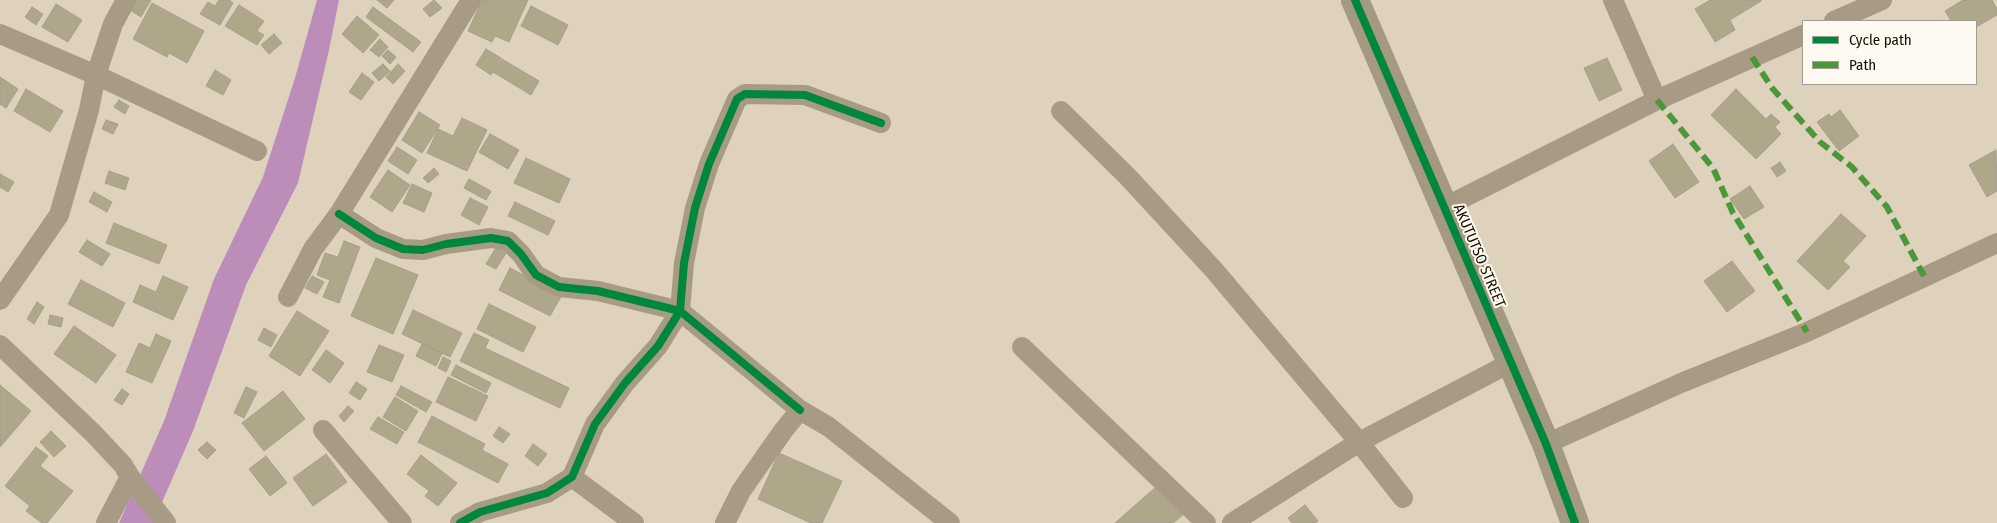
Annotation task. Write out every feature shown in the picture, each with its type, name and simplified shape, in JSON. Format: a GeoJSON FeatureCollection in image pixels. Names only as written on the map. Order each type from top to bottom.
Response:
{"type":"FeatureCollection","features":[{"type":"Feature","properties":{"kind":"street"},"geometry":{"type":"LineString","coordinates":[[0,300],[59,215],[89,110],[96,76],[113,24],[126,0]]}},
{"type":"Feature","properties":{"kind":"street"},"geometry":{"type":"LineString","coordinates":[[288,297],[313,249],[339,214],[471,0]]}},
{"type":"Feature","properties":{"kind":"street","name":"AKUTUTSO STREET"},"geometry":{"type":"LineString","coordinates":[[1355,0],[1546,444],[1575,523]]}},
{"type":"Feature","properties":{"kind":"street"},"geometry":{"type":"LineString","coordinates":[[1613,0],[1657,100]]}},
{"type":"Feature","properties":{"kind":"street"},"geometry":{"type":"LineString","coordinates":[[1836,20],[1882,0]]}},
{"type":"Feature","properties":{"kind":"street"},"geometry":{"type":"LineString","coordinates":[[0,34],[96,76],[257,151]]}},
{"type":"Feature","properties":{"kind":"street"},"geometry":{"type":"LineString","coordinates":[[1443,208],[1657,100],[1802,34]]}},
{"type":"Feature","properties":{"kind":"street"},"geometry":{"type":"LineString","coordinates":[[460,523],[480,512],[547,493],[572,477],[595,424],[625,383],[658,346],[680,311],[684,263],[695,208],[708,164],[736,99],[745,94],[805,95],[881,123]]}},
{"type":"Feature","properties":{"kind":"street"},"geometry":{"type":"LineString","coordinates":[[1061,111],[1128,177],[1214,270],[1359,442],[1403,498]]}},
{"type":"Feature","properties":{"kind":"street"},"geometry":{"type":"LineString","coordinates":[[339,214],[376,238],[403,249],[423,250],[446,244],[492,238],[508,241],[521,254],[536,274],[560,287],[598,291],[680,311],[800,410],[829,427],[950,523]]}},
{"type":"Feature","properties":{"kind":"street"},"geometry":{"type":"LineString","coordinates":[[1546,444],[1681,383],[1807,332],[1997,244]]}},
{"type":"Feature","properties":{"kind":"street"},"geometry":{"type":"LineString","coordinates":[[0,345],[93,433],[123,465],[133,482],[162,517]]}},
{"type":"Feature","properties":{"kind":"street"},"geometry":{"type":"LineString","coordinates":[[1022,347],[1206,523]]}},
{"type":"Feature","properties":{"kind":"street"},"geometry":{"type":"LineString","coordinates":[[1232,523],[1359,442],[1510,363]]}},
{"type":"Feature","properties":{"kind":"street"},"geometry":{"type":"LineString","coordinates":[[725,523],[741,491],[800,410]]}},
{"type":"Feature","properties":{"kind":"street"},"geometry":{"type":"LineString","coordinates":[[323,430],[402,523]]}},
{"type":"Feature","properties":{"kind":"street"},"geometry":{"type":"LineString","coordinates":[[572,477],[634,523]]}},
{"type":"Feature","properties":{"kind":"street"},"geometry":{"type":"LineString","coordinates":[[106,523],[133,482]]}},
{"type":"Feature","properties":{"kind":"shaded area"},"geometry":{"type":"Polygon","coordinates":[[[317,0],[339,0],[298,183],[246,285],[193,431],[153,523],[119,523],[164,421],[214,279],[263,177],[295,78],[317,0]]]}},
{"type":"Feature","properties":{"kind":"building"},"geometry":{"type":"Polygon","coordinates":[[[136,0],[151,0],[141,17],[130,10],[136,0]]]}},
{"type":"Feature","properties":{"kind":"building"},"geometry":{"type":"Polygon","coordinates":[[[219,0],[229,0],[233,3],[220,25],[200,14],[208,2],[215,6],[219,0]]]}},
{"type":"Feature","properties":{"kind":"building"},"geometry":{"type":"Polygon","coordinates":[[[377,0],[394,0],[387,8],[377,0]]]}},
{"type":"Feature","properties":{"kind":"building"},"geometry":{"type":"Polygon","coordinates":[[[434,0],[442,8],[430,17],[423,9],[434,0]]]}},
{"type":"Feature","properties":{"kind":"building"},"geometry":{"type":"Polygon","coordinates":[[[482,0],[528,0],[509,42],[495,36],[492,42],[468,31],[482,0]]]}},
{"type":"Feature","properties":{"kind":"building"},"geometry":{"type":"Polygon","coordinates":[[[1710,0],[1761,1],[1730,20],[1735,30],[1715,42],[1695,9],[1710,0]]]}},
{"type":"Feature","properties":{"kind":"building"},"geometry":{"type":"Polygon","coordinates":[[[1963,0],[1992,0],[1997,9],[1997,15],[1977,26],[1977,20],[1950,20],[1945,11],[1963,0]]]}},
{"type":"Feature","properties":{"kind":"building"},"geometry":{"type":"Polygon","coordinates":[[[152,3],[204,31],[187,63],[169,53],[167,57],[133,39],[152,3]]]}},
{"type":"Feature","properties":{"kind":"building"},"geometry":{"type":"Polygon","coordinates":[[[56,4],[82,20],[68,42],[42,27],[56,4]]]}},
{"type":"Feature","properties":{"kind":"building"},"geometry":{"type":"Polygon","coordinates":[[[239,5],[264,21],[257,31],[264,35],[257,45],[225,26],[239,5]]]}},
{"type":"Feature","properties":{"kind":"building"},"geometry":{"type":"Polygon","coordinates":[[[531,6],[568,25],[558,45],[521,26],[531,6]]]}},
{"type":"Feature","properties":{"kind":"building"},"geometry":{"type":"Polygon","coordinates":[[[32,7],[43,14],[36,25],[25,17],[32,7]]]}},
{"type":"Feature","properties":{"kind":"building"},"geometry":{"type":"Polygon","coordinates":[[[373,7],[421,42],[413,52],[366,17],[373,7]]]}},
{"type":"Feature","properties":{"kind":"building"},"geometry":{"type":"Polygon","coordinates":[[[357,16],[379,35],[363,53],[342,34],[357,16]]]}},
{"type":"Feature","properties":{"kind":"building"},"geometry":{"type":"Polygon","coordinates":[[[274,34],[282,43],[269,54],[261,45],[274,34]]]}},
{"type":"Feature","properties":{"kind":"building"},"geometry":{"type":"Polygon","coordinates":[[[380,39],[388,47],[379,57],[370,50],[380,39]]]}},
{"type":"Feature","properties":{"kind":"building"},"geometry":{"type":"Polygon","coordinates":[[[486,49],[501,58],[491,75],[476,65],[486,49]]]}},
{"type":"Feature","properties":{"kind":"building"},"geometry":{"type":"Polygon","coordinates":[[[388,50],[396,57],[390,64],[382,56],[388,50]]]}},
{"type":"Feature","properties":{"kind":"building"},"geometry":{"type":"Polygon","coordinates":[[[1607,58],[1622,90],[1599,101],[1584,68],[1607,58]]]}},
{"type":"Feature","properties":{"kind":"building"},"geometry":{"type":"Polygon","coordinates":[[[502,59],[539,81],[531,95],[493,72],[502,59]]]}},
{"type":"Feature","properties":{"kind":"building"},"geometry":{"type":"Polygon","coordinates":[[[383,64],[390,71],[379,81],[372,73],[383,64]]]}},
{"type":"Feature","properties":{"kind":"building"},"geometry":{"type":"Polygon","coordinates":[[[398,64],[405,71],[393,84],[386,77],[398,64]]]}},
{"type":"Feature","properties":{"kind":"building"},"geometry":{"type":"Polygon","coordinates":[[[215,70],[231,80],[223,95],[206,86],[215,70]]]}},
{"type":"Feature","properties":{"kind":"building"},"geometry":{"type":"Polygon","coordinates":[[[362,73],[374,82],[361,100],[349,92],[362,73]]]}},
{"type":"Feature","properties":{"kind":"building"},"geometry":{"type":"Polygon","coordinates":[[[0,77],[18,89],[6,108],[0,104],[0,77]]]}},
{"type":"Feature","properties":{"kind":"building"},"geometry":{"type":"Polygon","coordinates":[[[26,89],[63,111],[50,132],[14,111],[26,89]]]}},
{"type":"Feature","properties":{"kind":"building"},"geometry":{"type":"Polygon","coordinates":[[[1736,89],[1766,119],[1771,114],[1780,122],[1775,127],[1781,134],[1756,159],[1711,115],[1736,89]]]}},
{"type":"Feature","properties":{"kind":"building"},"geometry":{"type":"Polygon","coordinates":[[[119,100],[129,106],[125,114],[114,107],[119,100]]]}},
{"type":"Feature","properties":{"kind":"building"},"geometry":{"type":"Polygon","coordinates":[[[1840,110],[1859,136],[1839,151],[1817,122],[1829,114],[1831,117],[1840,110]]]}},
{"type":"Feature","properties":{"kind":"building"},"geometry":{"type":"Polygon","coordinates":[[[419,112],[440,125],[422,153],[402,140],[419,112]]]}},
{"type":"Feature","properties":{"kind":"building"},"geometry":{"type":"Polygon","coordinates":[[[462,118],[487,130],[467,171],[427,153],[438,129],[453,136],[462,118]]]}},
{"type":"Feature","properties":{"kind":"building"},"geometry":{"type":"Polygon","coordinates":[[[106,120],[118,124],[113,134],[102,129],[106,120]]]}},
{"type":"Feature","properties":{"kind":"building"},"geometry":{"type":"Polygon","coordinates":[[[490,134],[519,150],[508,169],[479,152],[490,134]]]}},
{"type":"Feature","properties":{"kind":"building"},"geometry":{"type":"Polygon","coordinates":[[[1673,144],[1699,182],[1675,198],[1649,161],[1673,144]]]}},
{"type":"Feature","properties":{"kind":"building"},"geometry":{"type":"Polygon","coordinates":[[[397,147],[417,160],[408,174],[388,161],[397,147]]]}},
{"type":"Feature","properties":{"kind":"building"},"geometry":{"type":"Polygon","coordinates":[[[1996,150],[1997,191],[1987,197],[1969,165],[1996,150]]]}},
{"type":"Feature","properties":{"kind":"building"},"geometry":{"type":"Polygon","coordinates":[[[526,158],[570,179],[559,203],[514,183],[526,158]]]}},
{"type":"Feature","properties":{"kind":"building"},"geometry":{"type":"Polygon","coordinates":[[[1780,162],[1786,171],[1777,177],[1771,168],[1780,162]]]}},
{"type":"Feature","properties":{"kind":"building"},"geometry":{"type":"Polygon","coordinates":[[[434,168],[439,174],[428,183],[423,178],[434,168]]]}},
{"type":"Feature","properties":{"kind":"building"},"geometry":{"type":"Polygon","coordinates":[[[388,170],[410,185],[392,212],[370,197],[388,170]]]}},
{"type":"Feature","properties":{"kind":"building"},"geometry":{"type":"Polygon","coordinates":[[[109,171],[129,178],[125,190],[105,183],[109,171]]]}},
{"type":"Feature","properties":{"kind":"building"},"geometry":{"type":"Polygon","coordinates":[[[0,174],[14,182],[8,192],[0,187],[0,174]]]}},
{"type":"Feature","properties":{"kind":"building"},"geometry":{"type":"Polygon","coordinates":[[[469,179],[491,191],[486,200],[464,188],[469,179]]]}},
{"type":"Feature","properties":{"kind":"building"},"geometry":{"type":"Polygon","coordinates":[[[412,184],[432,193],[424,212],[403,203],[412,184]]]}},
{"type":"Feature","properties":{"kind":"building"},"geometry":{"type":"Polygon","coordinates":[[[1750,186],[1764,207],[1744,219],[1730,199],[1750,186]]]}},
{"type":"Feature","properties":{"kind":"building"},"geometry":{"type":"Polygon","coordinates":[[[94,192],[112,202],[107,212],[89,202],[94,192]]]}},
{"type":"Feature","properties":{"kind":"building"},"geometry":{"type":"Polygon","coordinates":[[[470,198],[488,207],[479,225],[461,215],[470,198]]]}},
{"type":"Feature","properties":{"kind":"building"},"geometry":{"type":"Polygon","coordinates":[[[515,202],[555,221],[548,235],[508,216],[515,202]]]}},
{"type":"Feature","properties":{"kind":"building"},"geometry":{"type":"Polygon","coordinates":[[[1841,214],[1866,236],[1843,261],[1850,267],[1828,290],[1797,261],[1841,214]]]}},
{"type":"Feature","properties":{"kind":"building"},"geometry":{"type":"Polygon","coordinates":[[[114,223],[167,245],[159,264],[106,243],[114,223]]]}},
{"type":"Feature","properties":{"kind":"building"},"geometry":{"type":"Polygon","coordinates":[[[87,240],[110,254],[102,266],[79,252],[87,240]]]}},
{"type":"Feature","properties":{"kind":"building"},"geometry":{"type":"Polygon","coordinates":[[[344,241],[360,247],[339,303],[323,297],[330,280],[317,275],[325,253],[338,257],[344,241]]]}},
{"type":"Feature","properties":{"kind":"building"},"geometry":{"type":"Polygon","coordinates":[[[498,244],[508,250],[496,269],[486,264],[498,244]]]}},
{"type":"Feature","properties":{"kind":"building"},"geometry":{"type":"Polygon","coordinates":[[[376,258],[418,275],[393,334],[351,316],[376,258]]]}},
{"type":"Feature","properties":{"kind":"building"},"geometry":{"type":"Polygon","coordinates":[[[1732,261],[1755,291],[1727,312],[1704,281],[1732,261]]]}},
{"type":"Feature","properties":{"kind":"building"},"geometry":{"type":"Polygon","coordinates":[[[510,268],[562,295],[550,316],[499,290],[510,268]]]}},
{"type":"Feature","properties":{"kind":"building"},"geometry":{"type":"Polygon","coordinates":[[[163,276],[188,287],[173,320],[133,302],[140,285],[156,292],[163,276]]]}},
{"type":"Feature","properties":{"kind":"building"},"geometry":{"type":"Polygon","coordinates":[[[312,276],[324,282],[317,294],[305,288],[312,276]]]}},
{"type":"Feature","properties":{"kind":"building"},"geometry":{"type":"Polygon","coordinates":[[[81,280],[125,303],[113,327],[68,304],[81,280]]]}},
{"type":"Feature","properties":{"kind":"building"},"geometry":{"type":"Polygon","coordinates":[[[37,302],[44,307],[34,324],[27,319],[37,302]]]}},
{"type":"Feature","properties":{"kind":"building"},"geometry":{"type":"Polygon","coordinates":[[[489,304],[536,327],[523,352],[477,329],[489,304]]]}},
{"type":"Feature","properties":{"kind":"building"},"geometry":{"type":"Polygon","coordinates":[[[413,310],[462,333],[450,357],[402,334],[413,310]]]}},
{"type":"Feature","properties":{"kind":"building"},"geometry":{"type":"Polygon","coordinates":[[[297,311],[329,331],[300,376],[269,356],[297,311]]]}},
{"type":"Feature","properties":{"kind":"building"},"geometry":{"type":"Polygon","coordinates":[[[50,315],[63,318],[61,327],[48,324],[50,315]]]}},
{"type":"Feature","properties":{"kind":"building"},"geometry":{"type":"Polygon","coordinates":[[[74,326],[116,355],[96,383],[54,354],[74,326]]]}},
{"type":"Feature","properties":{"kind":"building"},"geometry":{"type":"Polygon","coordinates":[[[264,328],[277,335],[271,347],[258,340],[264,328]]]}},
{"type":"Feature","properties":{"kind":"building"},"geometry":{"type":"Polygon","coordinates":[[[474,333],[489,340],[485,348],[569,388],[560,408],[460,361],[474,333]]]}},
{"type":"Feature","properties":{"kind":"building"},"geometry":{"type":"Polygon","coordinates":[[[156,334],[171,341],[152,383],[126,372],[139,343],[150,348],[156,334]]]}},
{"type":"Feature","properties":{"kind":"building"},"geometry":{"type":"Polygon","coordinates":[[[422,344],[442,353],[436,366],[416,356],[422,344]]]}},
{"type":"Feature","properties":{"kind":"building"},"geometry":{"type":"Polygon","coordinates":[[[379,345],[404,355],[392,382],[367,372],[379,345]]]}},
{"type":"Feature","properties":{"kind":"building"},"geometry":{"type":"Polygon","coordinates":[[[326,350],[344,363],[330,383],[312,370],[326,350]]]}},
{"type":"Feature","properties":{"kind":"building"},"geometry":{"type":"Polygon","coordinates":[[[443,357],[451,361],[446,372],[438,368],[443,357]]]}},
{"type":"Feature","properties":{"kind":"building"},"geometry":{"type":"Polygon","coordinates":[[[456,365],[491,383],[486,393],[451,375],[456,365]]]}},
{"type":"Feature","properties":{"kind":"building"},"geometry":{"type":"Polygon","coordinates":[[[448,377],[488,396],[476,421],[436,402],[448,377]]]}},
{"type":"Feature","properties":{"kind":"building"},"geometry":{"type":"Polygon","coordinates":[[[356,382],[367,389],[360,400],[349,393],[356,382]]]}},
{"type":"Feature","properties":{"kind":"building"},"geometry":{"type":"Polygon","coordinates":[[[0,385],[31,411],[0,447],[0,385]]]}},
{"type":"Feature","properties":{"kind":"building"},"geometry":{"type":"Polygon","coordinates":[[[401,386],[432,402],[426,412],[396,395],[401,386]]]}},
{"type":"Feature","properties":{"kind":"building"},"geometry":{"type":"Polygon","coordinates":[[[246,387],[257,392],[244,418],[234,413],[246,387]]]}},
{"type":"Feature","properties":{"kind":"building"},"geometry":{"type":"Polygon","coordinates":[[[122,389],[129,394],[122,405],[114,400],[122,389]]]}},
{"type":"Feature","properties":{"kind":"building"},"geometry":{"type":"Polygon","coordinates":[[[283,391],[305,419],[264,451],[242,423],[283,391]]]}},
{"type":"Feature","properties":{"kind":"building"},"geometry":{"type":"Polygon","coordinates":[[[395,397],[418,411],[406,431],[383,417],[395,397]]]}},
{"type":"Feature","properties":{"kind":"building"},"geometry":{"type":"Polygon","coordinates":[[[348,406],[354,411],[344,422],[339,416],[348,406]]]}},
{"type":"Feature","properties":{"kind":"building"},"geometry":{"type":"Polygon","coordinates":[[[432,416],[485,444],[482,450],[508,464],[498,483],[418,442],[432,416]]]}},
{"type":"Feature","properties":{"kind":"building"},"geometry":{"type":"Polygon","coordinates":[[[378,417],[404,432],[397,444],[370,429],[378,417]]]}},
{"type":"Feature","properties":{"kind":"building"},"geometry":{"type":"Polygon","coordinates":[[[499,427],[510,434],[503,443],[493,436],[499,427]]]}},
{"type":"Feature","properties":{"kind":"building"},"geometry":{"type":"Polygon","coordinates":[[[51,431],[66,446],[54,457],[40,442],[51,431]]]}},
{"type":"Feature","properties":{"kind":"building"},"geometry":{"type":"Polygon","coordinates":[[[207,442],[216,450],[207,459],[198,450],[207,442]]]}},
{"type":"Feature","properties":{"kind":"building"},"geometry":{"type":"Polygon","coordinates":[[[533,444],[547,454],[538,466],[525,456],[533,444]]]}},
{"type":"Feature","properties":{"kind":"building"},"geometry":{"type":"Polygon","coordinates":[[[36,447],[48,456],[40,466],[73,491],[47,523],[42,523],[26,511],[30,506],[5,486],[36,447]]]}},
{"type":"Feature","properties":{"kind":"building"},"geometry":{"type":"Polygon","coordinates":[[[779,453],[842,481],[822,523],[811,523],[758,499],[779,453]]]}},
{"type":"Feature","properties":{"kind":"building"},"geometry":{"type":"Polygon","coordinates":[[[326,454],[347,482],[313,506],[293,478],[326,454]]]}},
{"type":"Feature","properties":{"kind":"building"},"geometry":{"type":"Polygon","coordinates":[[[421,455],[457,483],[438,506],[425,496],[429,491],[407,474],[421,455]]]}},
{"type":"Feature","properties":{"kind":"building"},"geometry":{"type":"Polygon","coordinates":[[[266,456],[287,483],[270,496],[249,469],[266,456]]]}},
{"type":"Feature","properties":{"kind":"building"},"geometry":{"type":"Polygon","coordinates":[[[1157,486],[1183,515],[1173,523],[1115,523],[1157,486]]]}},
{"type":"Feature","properties":{"kind":"building"},"geometry":{"type":"Polygon","coordinates":[[[1305,505],[1318,521],[1315,523],[1292,523],[1288,518],[1305,505]]]}},
{"type":"Feature","properties":{"kind":"marked path"},"geometry":{"type":"LineString","coordinates":[[1752,57],[1772,88],[1820,142],[1852,167],[1887,207],[1924,276]]}},
{"type":"Feature","properties":{"kind":"marked path"},"geometry":{"type":"LineString","coordinates":[[1657,100],[1713,168],[1733,213],[1807,332]]}},
{"type":"Feature","properties":{"kind":"cycle path"},"geometry":{"type":"LineString","coordinates":[[1355,0],[1546,444],[1575,523]]}},
{"type":"Feature","properties":{"kind":"cycle path"},"geometry":{"type":"LineString","coordinates":[[460,523],[480,512],[547,493],[572,477],[595,424],[625,383],[658,346],[680,311],[684,263],[695,208],[709,164],[737,99],[745,94],[805,95],[881,123]]}},
{"type":"Feature","properties":{"kind":"cycle path"},"geometry":{"type":"LineString","coordinates":[[339,214],[376,238],[403,249],[423,250],[446,244],[491,238],[508,241],[521,254],[536,275],[559,287],[598,291],[680,311],[800,410]]}}]}
